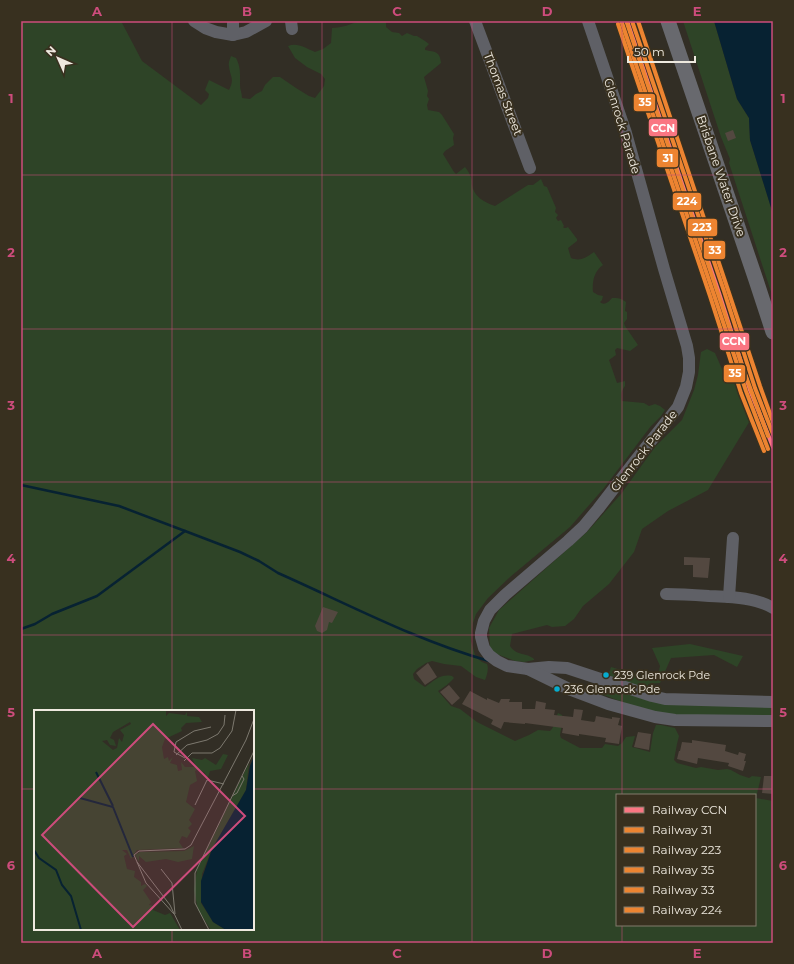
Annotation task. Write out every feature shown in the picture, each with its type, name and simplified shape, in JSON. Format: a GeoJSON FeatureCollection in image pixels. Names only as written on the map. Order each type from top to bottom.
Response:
{"type":"FeatureCollection","features":[{"type":"Feature","properties":{"kind":"main road","name":"Brisbane Water Drive"},"geometry":{"type":"LineString","coordinates":[[668,21],[773,332]]}},
{"type":"Feature","properties":{"kind":"street"},"geometry":{"type":"LineString","coordinates":[[194,21],[205,28],[216,32],[234,35],[246,32],[266,21]]}},
{"type":"Feature","properties":{"kind":"street"},"geometry":{"type":"LineString","coordinates":[[233,21],[234,35]]}},
{"type":"Feature","properties":{"kind":"street","name":"Thomas Street"},"geometry":{"type":"LineString","coordinates":[[475,21],[530,168]]}},
{"type":"Feature","properties":{"kind":"street","name":"Glenrock Parade"},"geometry":{"type":"LineString","coordinates":[[588,21],[626,133],[687,346],[689,372],[686,387],[678,408],[598,510],[576,534],[490,610],[482,627],[481,637],[484,648],[489,656],[507,666],[528,669],[549,667],[567,668],[665,699],[773,702]]}},
{"type":"Feature","properties":{"kind":"street"},"geometry":{"type":"LineString","coordinates":[[729,597],[732,538]]}},
{"type":"Feature","properties":{"kind":"street"},"geometry":{"type":"LineString","coordinates":[[666,594],[729,597],[750,600],[773,608]]}},
{"type":"Feature","properties":{"kind":"street","name":"Glenrock Parade"},"geometry":{"type":"LineString","coordinates":[[528,669],[571,690],[608,704],[655,717],[675,720],[773,720]]}},
{"type":"Feature","properties":{"kind":"green space"},"geometry":{"type":"Polygon","coordinates":[[[21,21],[121,21],[142,61],[201,105],[208,98],[209,94],[205,90],[209,80],[229,90],[232,80],[229,65],[231,56],[236,58],[239,65],[242,98],[250,99],[262,91],[265,85],[273,77],[280,77],[309,96],[315,98],[324,86],[325,79],[321,74],[307,67],[295,58],[288,46],[298,45],[315,52],[323,49],[331,43],[332,28],[343,27],[360,21],[386,21],[386,27],[392,32],[399,33],[402,36],[407,33],[417,36],[429,44],[425,50],[438,54],[441,63],[424,77],[428,91],[427,96],[429,99],[427,105],[428,110],[439,112],[454,134],[454,145],[443,154],[456,174],[465,167],[471,176],[473,189],[477,196],[483,201],[495,206],[528,185],[533,185],[541,179],[544,186],[547,187],[556,208],[555,212],[558,215],[556,218],[558,221],[561,220],[564,228],[568,227],[577,239],[577,241],[568,248],[571,258],[581,259],[594,252],[603,265],[594,277],[593,292],[603,296],[600,302],[603,304],[612,298],[619,298],[626,302],[625,311],[627,312],[627,319],[624,323],[638,345],[630,351],[617,348],[615,350],[616,355],[609,360],[617,383],[625,381],[625,386],[621,397],[622,401],[644,403],[649,406],[655,404],[665,410],[604,488],[570,527],[510,577],[488,598],[476,614],[473,623],[471,641],[475,655],[482,662],[487,664],[488,672],[485,680],[476,677],[461,666],[432,661],[417,669],[413,674],[414,679],[425,687],[441,677],[452,676],[454,678],[453,680],[438,691],[451,706],[460,709],[477,722],[515,741],[538,730],[550,731],[554,725],[558,713],[562,715],[563,719],[560,735],[561,738],[580,748],[602,748],[605,744],[618,746],[626,737],[635,736],[632,747],[650,752],[656,725],[661,725],[675,728],[679,736],[674,760],[677,763],[696,768],[701,767],[718,770],[727,769],[749,778],[752,776],[761,777],[756,798],[773,801],[773,943],[21,943],[21,21]]]}},
{"type":"Feature","properties":{"kind":"green space"},"geometry":{"type":"Polygon","coordinates":[[[683,21],[714,21],[737,99],[749,118],[750,140],[773,214],[773,298],[729,163],[730,159],[721,137],[683,21]]]}},
{"type":"Feature","properties":{"kind":"green space"},"geometry":{"type":"Polygon","coordinates":[[[707,349],[715,353],[722,369],[737,384],[749,400],[751,419],[708,490],[668,511],[642,529],[634,552],[609,584],[583,606],[574,619],[565,626],[552,627],[547,625],[512,634],[510,646],[516,652],[531,657],[534,660],[524,662],[515,661],[494,653],[490,648],[489,628],[499,610],[587,532],[621,494],[655,447],[682,420],[694,390],[698,375],[701,352],[707,349]]]}},
{"type":"Feature","properties":{"kind":"green space"},"geometry":{"type":"Polygon","coordinates":[[[690,644],[743,656],[737,667],[714,655],[671,658],[660,683],[648,684],[648,698],[773,706],[773,718],[672,718],[644,710],[601,694],[600,688],[633,693],[608,676],[611,667],[657,681],[660,666],[652,648],[690,644]]]}},
{"type":"Feature","properties":{"kind":"water"},"geometry":{"type":"Polygon","coordinates":[[[714,21],[773,21],[773,214],[750,140],[749,118],[737,99],[714,21]]]}},
{"type":"Feature","properties":{"kind":"building"},"geometry":{"type":"Polygon","coordinates":[[[733,130],[736,138],[728,141],[725,133],[733,130]]]}},
{"type":"Feature","properties":{"kind":"building"},"geometry":{"type":"Polygon","coordinates":[[[684,557],[710,558],[708,578],[693,577],[693,565],[684,565],[684,557]]]}},
{"type":"Feature","properties":{"kind":"building"},"geometry":{"type":"Polygon","coordinates":[[[323,607],[338,612],[332,623],[329,622],[327,630],[322,633],[317,631],[315,626],[323,607]]]}},
{"type":"Feature","properties":{"kind":"building"},"geometry":{"type":"Polygon","coordinates":[[[428,663],[437,677],[425,685],[416,673],[428,663]]]}},
{"type":"Feature","properties":{"kind":"building"},"geometry":{"type":"Polygon","coordinates":[[[449,685],[460,698],[452,705],[440,692],[449,685]]]}},
{"type":"Feature","properties":{"kind":"building"},"geometry":{"type":"Polygon","coordinates":[[[470,691],[487,700],[487,698],[499,703],[501,699],[510,699],[509,702],[522,702],[522,709],[535,709],[536,701],[546,703],[545,709],[555,710],[554,715],[573,717],[574,709],[583,710],[581,720],[594,722],[596,716],[612,719],[612,717],[620,718],[618,725],[622,726],[619,744],[605,742],[606,738],[562,733],[563,728],[525,723],[504,722],[501,729],[491,724],[493,720],[462,704],[470,691]]]}},
{"type":"Feature","properties":{"kind":"building"},"geometry":{"type":"Polygon","coordinates":[[[638,732],[651,734],[649,750],[634,747],[638,732]]]}},
{"type":"Feature","properties":{"kind":"building"},"geometry":{"type":"Polygon","coordinates":[[[692,740],[726,745],[725,751],[738,755],[739,752],[746,754],[744,761],[746,761],[743,771],[728,766],[729,763],[698,758],[697,764],[677,759],[682,742],[692,743],[692,740]]]}},
{"type":"Feature","properties":{"kind":"building"},"geometry":{"type":"Polygon","coordinates":[[[764,776],[773,776],[773,794],[762,793],[764,776]]]}},
{"type":"Feature","properties":{"kind":"waterway"},"geometry":{"type":"LineString","coordinates":[[21,485],[119,506],[185,531]]}},
{"type":"Feature","properties":{"kind":"waterway"},"geometry":{"type":"LineString","coordinates":[[21,629],[35,624],[52,614],[97,596],[185,531],[240,552],[259,561],[278,573],[382,621],[435,643],[489,661]]}},
{"type":"Feature","properties":{"kind":"rail line","name":"CCN"},"geometry":{"type":"LineString","coordinates":[[627,21],[719,293],[750,390],[773,447]]}},
{"type":"Feature","properties":{"kind":"rail line","name":"223"},"geometry":{"type":"LineString","coordinates":[[632,21],[724,291],[755,388],[773,434]]}},
{"type":"Feature","properties":{"kind":"rail line","name":"33"},"geometry":{"type":"LineString","coordinates":[[638,21],[773,422]]}},
{"type":"Feature","properties":{"kind":"rail line","name":"31"},"geometry":{"type":"LineString","coordinates":[[622,23],[746,391],[768,449]]}},
{"type":"Feature","properties":{"kind":"rail line","name":"224"},"geometry":{"type":"LineString","coordinates":[[627,23],[745,374],[768,436]]}},
{"type":"Feature","properties":{"kind":"rail line","name":"35"},"geometry":{"type":"LineString","coordinates":[[618,24],[710,296],[741,393],[764,451]]}},
{"type":"Feature","properties":{"kind":"place","name":"239 Glenrock Pde"},"geometry":{"type":"Point","coordinates":[606,675]}},
{"type":"Feature","properties":{"kind":"place","name":"236 Glenrock Pde"},"geometry":{"type":"Point","coordinates":[557,689]}}]}
